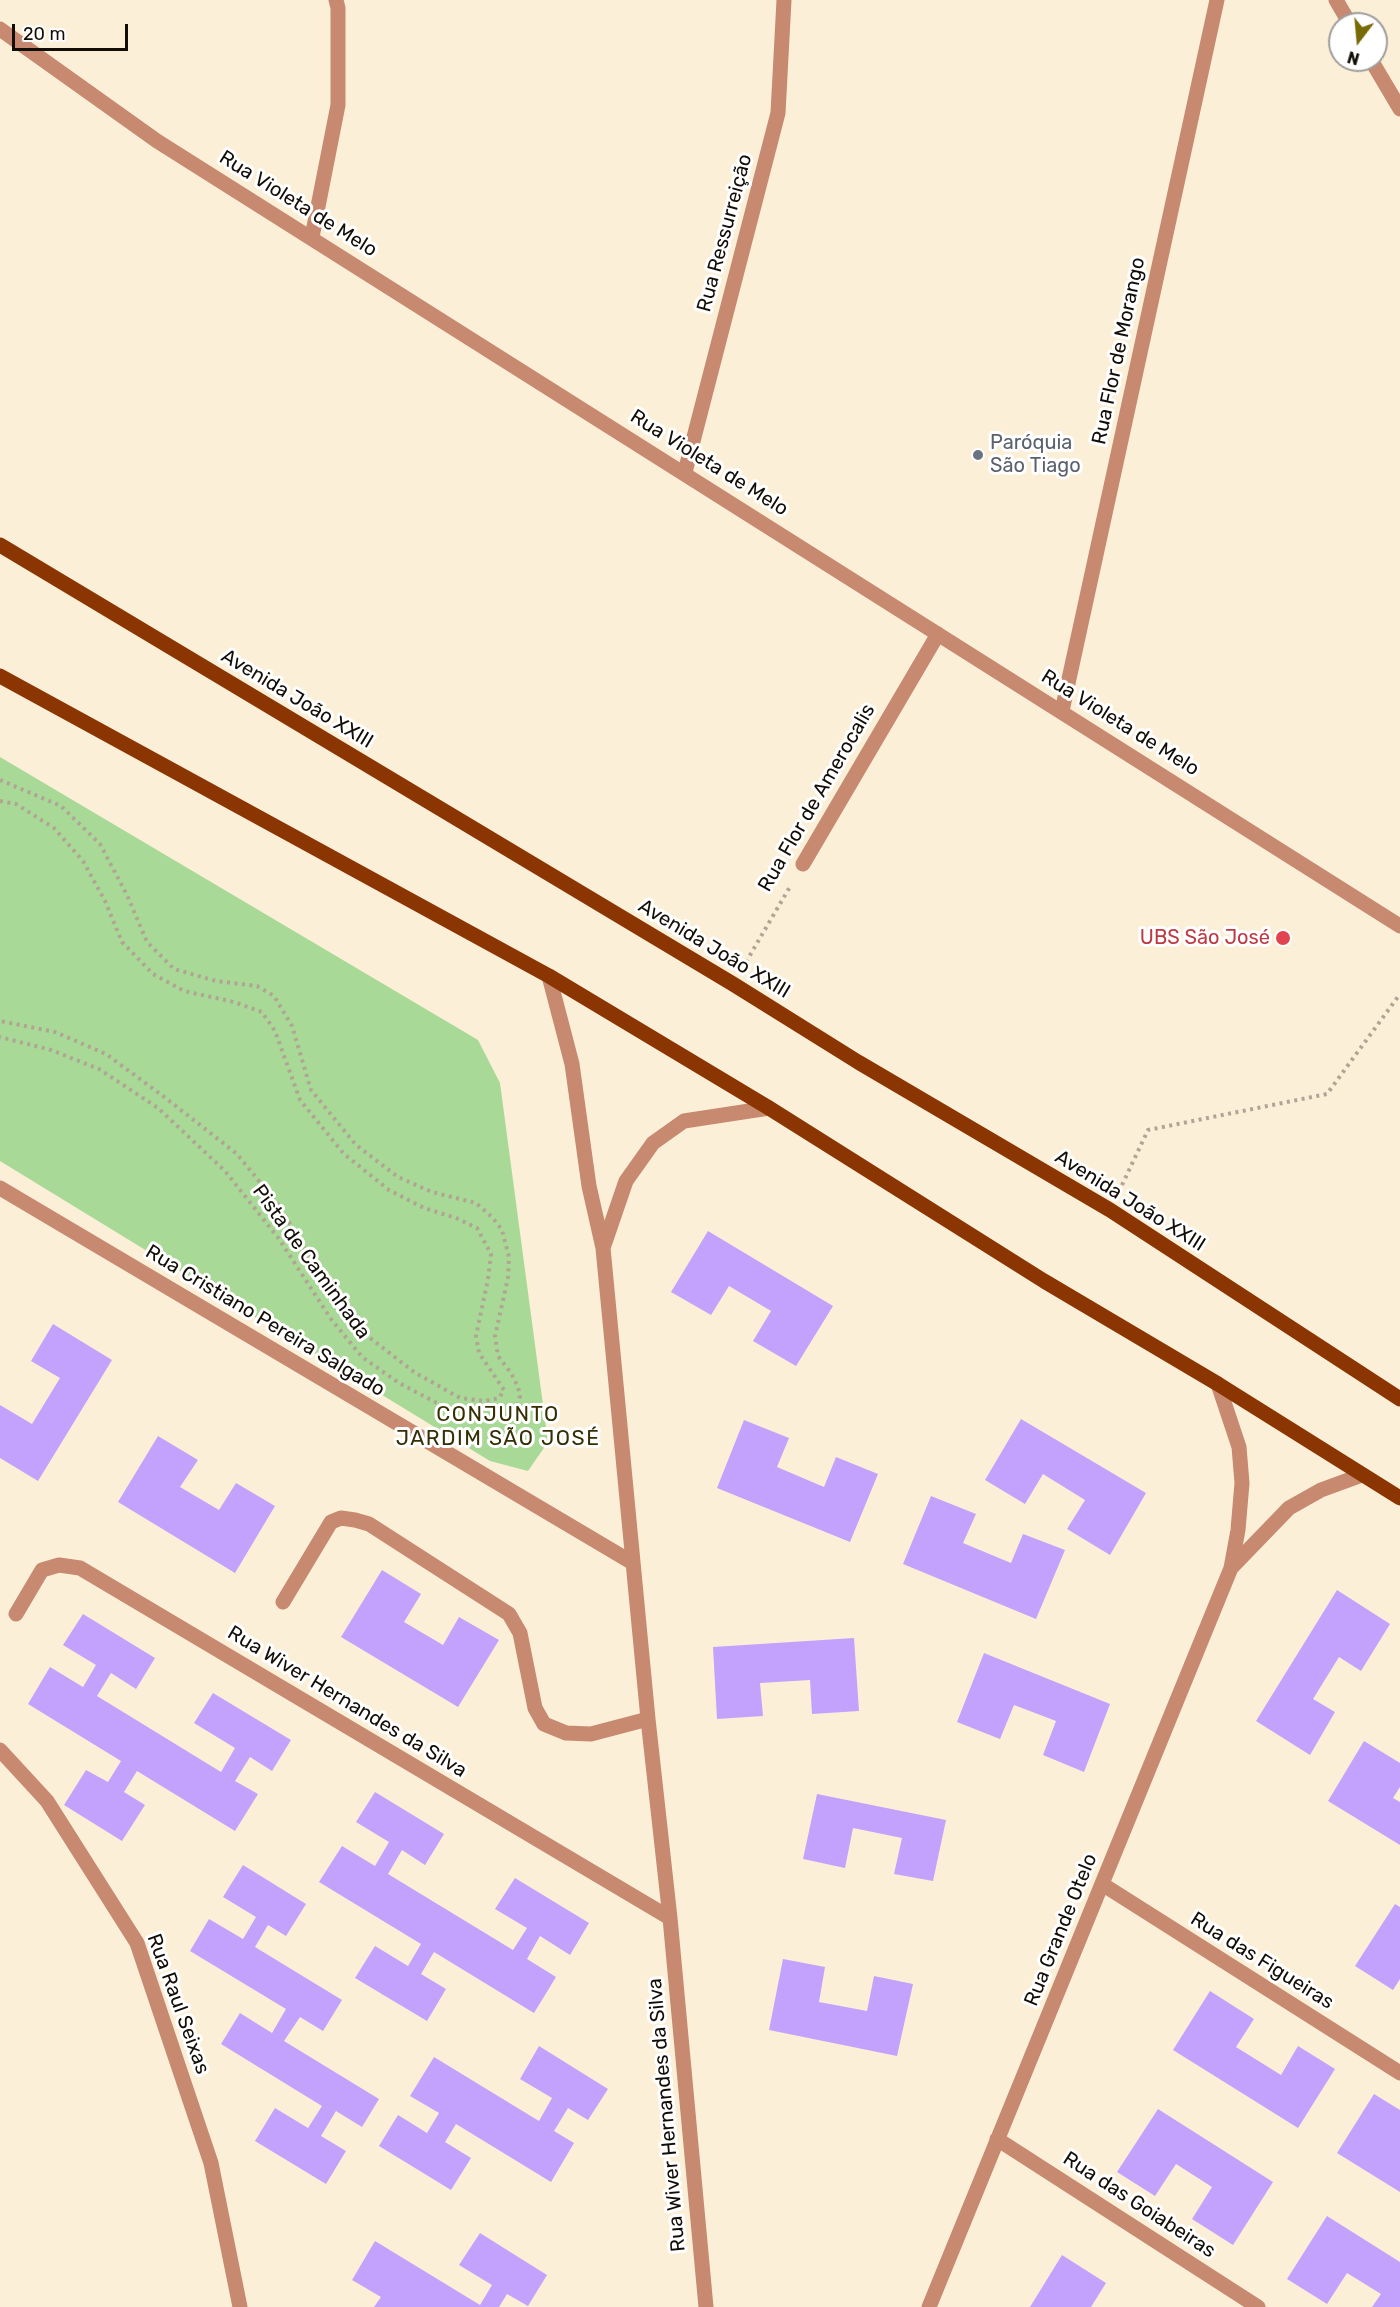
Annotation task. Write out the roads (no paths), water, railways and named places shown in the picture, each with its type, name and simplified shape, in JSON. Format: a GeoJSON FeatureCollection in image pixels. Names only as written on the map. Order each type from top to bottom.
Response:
{"type":"FeatureCollection","features":[{"type":"Feature","properties":{"kind":"main road","name":"Avenida João XXIII"},"geometry":{"type":"LineString","coordinates":[[0,545],[733,984],[858,1062],[1110,1210],[1400,1399]]}},
{"type":"Feature","properties":{"kind":"main road"},"geometry":{"type":"LineString","coordinates":[[0,675],[549,976],[769,1108],[1044,1281],[1218,1384],[1400,1498]]}},
{"type":"Feature","properties":{"kind":"street"},"geometry":{"type":"LineString","coordinates":[[312,237],[338,105],[338,8],[336,0]]}},
{"type":"Feature","properties":{"kind":"street","name":"Rua Ressurreição"},"geometry":{"type":"LineString","coordinates":[[685,472],[778,113],[784,0]]}},
{"type":"Feature","properties":{"kind":"street","name":"Rua Flor de Morango"},"geometry":{"type":"LineString","coordinates":[[1062,711],[1217,0]]}},
{"type":"Feature","properties":{"kind":"street","name":"Rua Violeta de Melo"},"geometry":{"type":"LineString","coordinates":[[0,29],[157,141],[685,472],[1400,926]]}},
{"type":"Feature","properties":{"kind":"street"},"geometry":{"type":"LineString","coordinates":[[1378,72],[1400,109]]}},
{"type":"Feature","properties":{"kind":"street","name":"Rua Flor de Amerocalis"},"geometry":{"type":"LineString","coordinates":[[803,864],[938,634]]}},
{"type":"Feature","properties":{"kind":"street","name":"Rua Wiver Hernandes da Silva"},"geometry":{"type":"LineString","coordinates":[[549,976],[572,1064],[589,1186],[603,1248],[648,1719],[670,1918],[706,2307]]}},
{"type":"Feature","properties":{"kind":"street","name":"Rua Wiver Hernandes da Silva"},"geometry":{"type":"LineString","coordinates":[[603,1248],[626,1181],[652,1143],[684,1121],[769,1108]]}},
{"type":"Feature","properties":{"kind":"street","name":"Rua Cristiano Pereira Salgado"},"geometry":{"type":"LineString","coordinates":[[0,1188],[633,1563]]}},
{"type":"Feature","properties":{"kind":"street","name":"Rua Grande Otelo"},"geometry":{"type":"LineString","coordinates":[[929,2307],[1231,1568],[1238,1530],[1242,1483],[1239,1447],[1218,1384]]}},
{"type":"Feature","properties":{"kind":"street","name":"Rua Grande Otelo"},"geometry":{"type":"LineString","coordinates":[[1231,1568],[1289,1508],[1321,1490],[1362,1475]]}},
{"type":"Feature","properties":{"kind":"street"},"geometry":{"type":"LineString","coordinates":[[283,1602],[331,1522],[341,1518],[369,1524],[509,1614],[520,1633],[535,1708],[544,1724],[566,1734],[591,1734],[648,1719]]}},
{"type":"Feature","properties":{"kind":"street","name":"Rua Wiver Hernandes da Silva"},"geometry":{"type":"LineString","coordinates":[[16,1614],[42,1569],[59,1565],[80,1568],[670,1918]]}},
{"type":"Feature","properties":{"kind":"street","name":"Rua Raul Seixas"},"geometry":{"type":"LineString","coordinates":[[0,1750],[47,1801],[137,1943],[211,2163],[240,2307]]}},
{"type":"Feature","properties":{"kind":"street","name":"Rua das Figueiras"},"geometry":{"type":"LineString","coordinates":[[1102,1884],[1400,2073]]}},
{"type":"Feature","properties":{"kind":"street","name":"Rua das Goiabeiras"},"geometry":{"type":"LineString","coordinates":[[998,2139],[1257,2307]]}},
{"type":"Feature","properties":{"kind":"place","name":"Paróquia São Tiago"},"geometry":{"type":"Point","coordinates":[978,455]}},
{"type":"Feature","properties":{"kind":"place","name":"UBS São José"},"geometry":{"type":"Point","coordinates":[1283,938]}},
{"type":"Feature","properties":{"kind":"district","name":"CONJUNTO JARDIM SÃO JOSÉ"},"geometry":{"type":"Point","coordinates":[498,1427]}}]}
